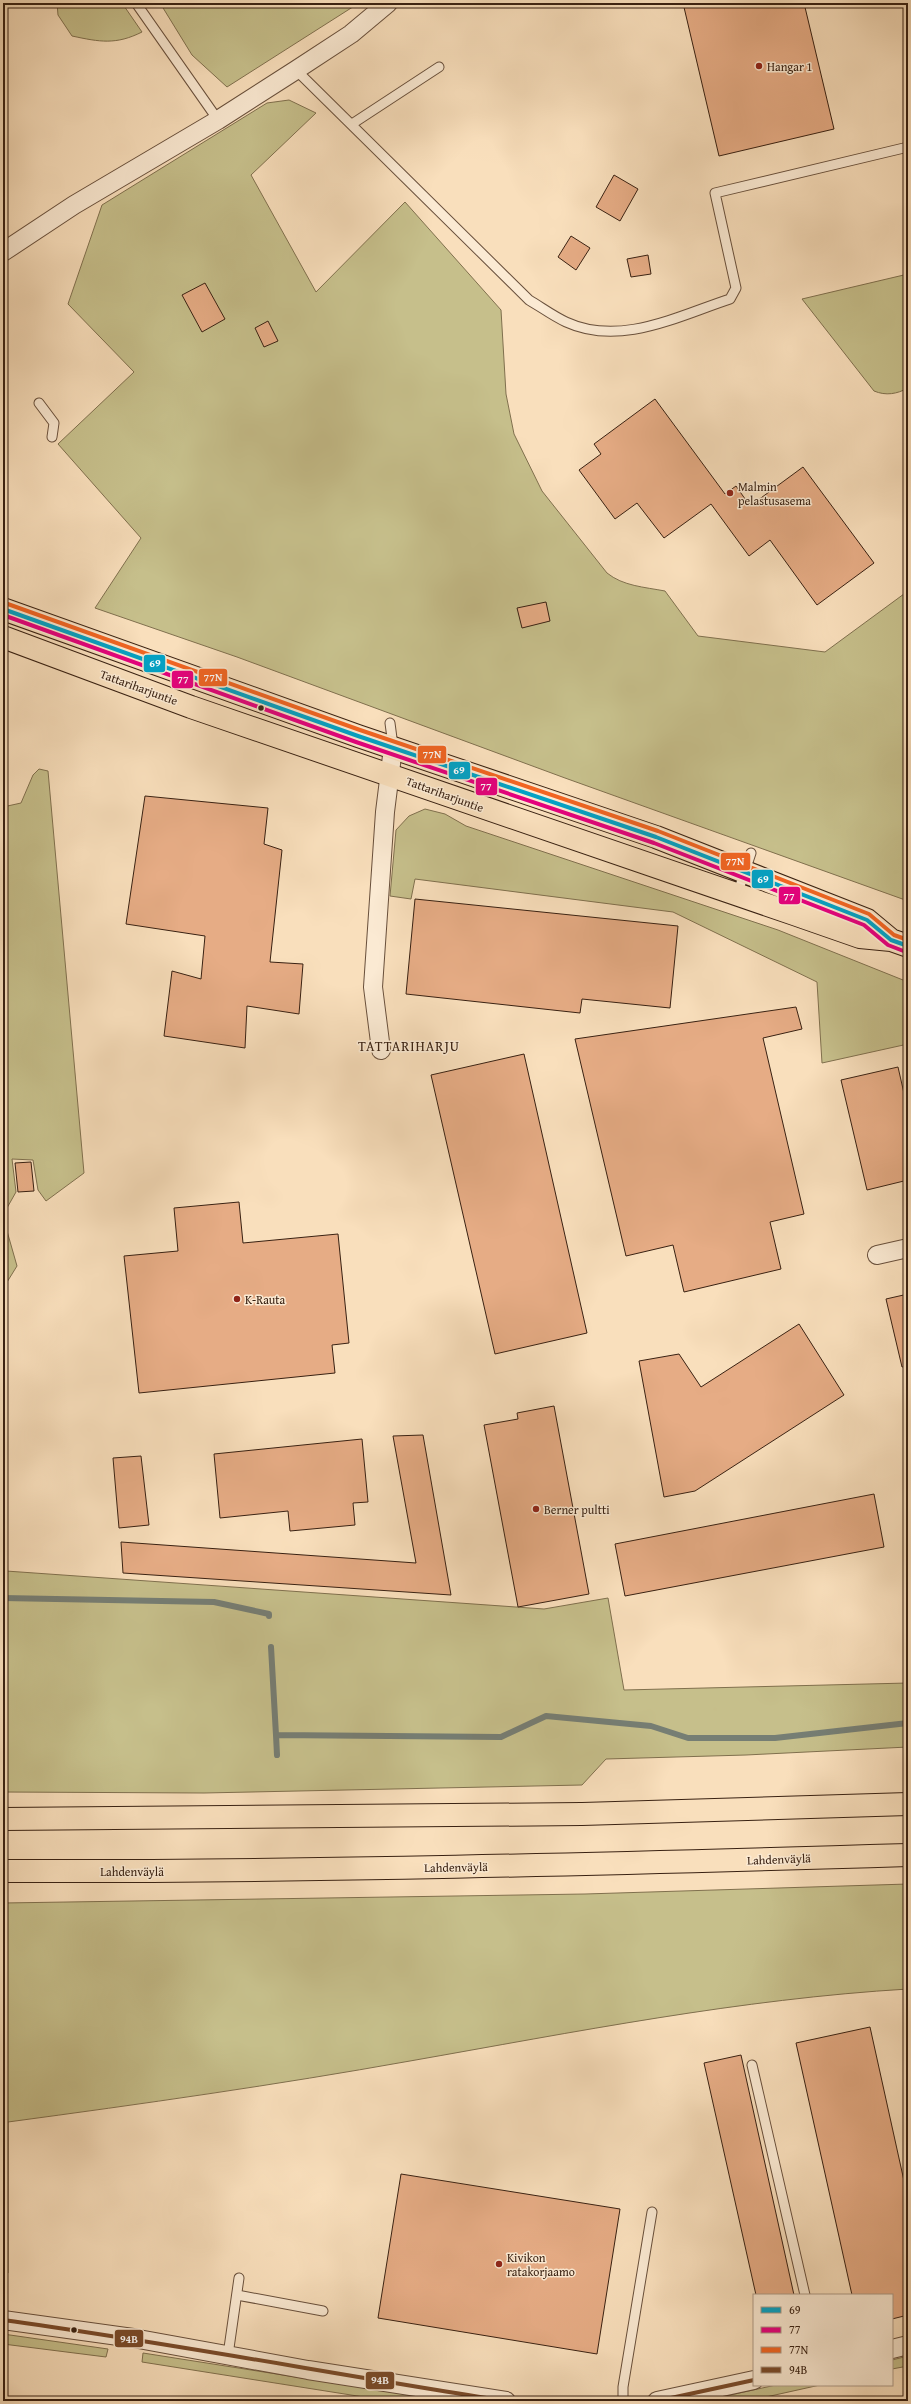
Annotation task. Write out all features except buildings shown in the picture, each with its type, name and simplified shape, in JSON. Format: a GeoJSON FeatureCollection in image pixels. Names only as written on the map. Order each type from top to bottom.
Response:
{"type":"FeatureCollection","features":[{"type":"Feature","properties":{"kind":"main road","name":"Tattariharjuntie"},"geometry":{"type":"LineString","coordinates":[[3,609],[393,748],[656,837],[748,863],[867,920],[899,943]]}},
{"type":"Feature","properties":{"kind":"main road","name":"Tattariharjuntie"},"geometry":{"type":"LineString","coordinates":[[3,637],[191,706],[860,937],[899,943]]}},
{"type":"Feature","properties":{"kind":"main road"},"geometry":{"type":"LineString","coordinates":[[3,1819],[582,1814],[908,1804]]}},
{"type":"Feature","properties":{"kind":"main road","name":"Lahdenväylä"},"geometry":{"type":"LineString","coordinates":[[3,1871],[160,1872],[584,1865],[908,1855]]}},
{"type":"Feature","properties":{"kind":"street"},"geometry":{"type":"LineString","coordinates":[[3,252],[74,204],[218,120],[296,70],[351,34],[388,3]]}},
{"type":"Feature","properties":{"kind":"street"},"geometry":{"type":"LineString","coordinates":[[381,1050],[373,987],[385,812],[393,748]]}},
{"type":"Feature","properties":{"kind":"street"},"geometry":{"type":"LineString","coordinates":[[877,1255],[908,1248]]}},
{"type":"Feature","properties":{"kind":"street"},"geometry":{"type":"LineString","coordinates":[[3,2320],[133,2338],[506,2401]]}},
{"type":"Feature","properties":{"kind":"street"},"geometry":{"type":"LineString","coordinates":[[893,2349],[908,2345]]}},
{"type":"Feature","properties":{"kind":"street"},"geometry":{"type":"LineString","coordinates":[[657,2401],[753,2380]]}},
{"type":"Feature","properties":{"kind":"lane"},"geometry":{"type":"LineString","coordinates":[[136,3],[218,120]]}},
{"type":"Feature","properties":{"kind":"lane"},"geometry":{"type":"LineString","coordinates":[[352,124],[439,67]]}},
{"type":"Feature","properties":{"kind":"lane"},"geometry":{"type":"LineString","coordinates":[[296,70],[529,300],[566,322],[605,332],[635,330],[730,299],[736,288],[715,193],[908,147]]}},
{"type":"Feature","properties":{"kind":"lane"},"geometry":{"type":"LineString","coordinates":[[39,403],[54,423],[52,437]]}},
{"type":"Feature","properties":{"kind":"lane"},"geometry":{"type":"LineString","coordinates":[[390,723],[393,748]]}},
{"type":"Feature","properties":{"kind":"lane"},"geometry":{"type":"LineString","coordinates":[[737,894],[748,863]]}},
{"type":"Feature","properties":{"kind":"lane"},"geometry":{"type":"LineString","coordinates":[[752,2065],[805,2294]]}},
{"type":"Feature","properties":{"kind":"lane"},"geometry":{"type":"LineString","coordinates":[[623,2401],[623,2387],[652,2212]]}},
{"type":"Feature","properties":{"kind":"lane"},"geometry":{"type":"LineString","coordinates":[[228,2355],[239,2278]]}},
{"type":"Feature","properties":{"kind":"lane"},"geometry":{"type":"LineString","coordinates":[[237,2296],[323,2311]]}},
{"type":"Feature","properties":{"kind":"shaded area"},"geometry":{"type":"Polygon","coordinates":[[[57,3],[122,3],[142,32],[116,41],[91,40],[72,36],[58,15],[57,3]]]}},
{"type":"Feature","properties":{"kind":"shaded area"},"geometry":{"type":"Polygon","coordinates":[[[160,3],[359,3],[227,87],[192,55],[160,3]]]}},
{"type":"Feature","properties":{"kind":"shaded area"},"geometry":{"type":"Polygon","coordinates":[[[289,100],[316,113],[251,175],[316,292],[405,202],[501,310],[506,394],[514,434],[542,491],[607,573],[620,581],[665,591],[698,636],[825,652],[908,591],[908,901],[565,778],[237,657],[95,608],[141,538],[58,444],[134,372],[68,304],[102,205],[267,103],[289,100]]]}},
{"type":"Feature","properties":{"kind":"shaded area"},"geometry":{"type":"Polygon","coordinates":[[[908,274],[908,388],[891,394],[878,393],[874,391],[802,299],[908,274]]]}},
{"type":"Feature","properties":{"kind":"shaded area"},"geometry":{"type":"Polygon","coordinates":[[[39,769],[48,771],[84,1173],[46,1201],[38,1190],[33,1160],[12,1159],[16,1192],[3,1215],[3,807],[21,803],[33,775],[39,769]]]}},
{"type":"Feature","properties":{"kind":"shaded area"},"geometry":{"type":"Polygon","coordinates":[[[425,809],[445,814],[466,826],[778,930],[908,982],[908,1044],[822,1063],[817,982],[673,912],[415,879],[411,899],[390,896],[396,830],[409,816],[425,809]]]}},
{"type":"Feature","properties":{"kind":"shaded area"},"geometry":{"type":"Polygon","coordinates":[[[3,1217],[17,1266],[4,1287],[6,1571],[544,1609],[608,1598],[624,1690],[908,1683],[908,1747],[746,1755],[606,1759],[582,1785],[204,1793],[3,1792],[3,1217]]]}},
{"type":"Feature","properties":{"kind":"shaded area"},"geometry":{"type":"Polygon","coordinates":[[[908,1884],[908,1989],[783,2000],[658,2018],[310,2078],[8,2122],[8,2273],[3,2270],[3,1903],[585,1894],[908,1884]]]}},
{"type":"Feature","properties":{"kind":"shaded area"},"geometry":{"type":"Polygon","coordinates":[[[3,2334],[108,2349],[106,2357],[3,2344],[3,2334]]]}},
{"type":"Feature","properties":{"kind":"shaded area"},"geometry":{"type":"Polygon","coordinates":[[[143,2353],[448,2401],[389,2401],[142,2362],[143,2353]]]}},
{"type":"Feature","properties":{"kind":"shaded area"},"geometry":{"type":"Polygon","coordinates":[[[908,2356],[908,2366],[893,2369],[893,2360],[908,2356]]]}},
{"type":"Feature","properties":{"kind":"shaded area"},"geometry":{"type":"Polygon","coordinates":[[[771,2386],[816,2386],[748,2401],[703,2401],[771,2386]]]}},
{"type":"Feature","properties":{"kind":"waterway"},"geometry":{"type":"LineString","coordinates":[[3,1598],[214,1602],[269,1614],[269,1616]]}},
{"type":"Feature","properties":{"kind":"waterway"},"geometry":{"type":"LineString","coordinates":[[271,1647],[276,1735],[501,1737],[546,1716],[651,1726],[688,1738],[775,1738],[908,1723]]}},
{"type":"Feature","properties":{"kind":"waterway"},"geometry":{"type":"LineString","coordinates":[[276,1735],[277,1755]]}},
{"type":"Feature","properties":{"kind":"transit line","name":"77N"},"geometry":{"type":"LineString","coordinates":[[5,603],[360,730],[658,831],[869,914],[894,935],[908,940]]}},
{"type":"Feature","properties":{"kind":"transit line","name":"69"},"geometry":{"type":"LineString","coordinates":[[3,609],[358,736],[656,837],[867,920],[891,940],[908,946]]}},
{"type":"Feature","properties":{"kind":"transit line","name":"77"},"geometry":{"type":"LineString","coordinates":[[3,615],[356,742],[654,843],[864,925],[888,945],[906,952]]}},
{"type":"Feature","properties":{"kind":"transit line","name":"94B"},"geometry":{"type":"LineString","coordinates":[[3,2320],[129,2339],[506,2401]]}},
{"type":"Feature","properties":{"kind":"transit line","name":"94B"},"geometry":{"type":"LineString","coordinates":[[657,2401],[753,2380]]}},
{"type":"Feature","properties":{"kind":"place","name":"Hangar 1"},"geometry":{"type":"Point","coordinates":[759,66]}},
{"type":"Feature","properties":{"kind":"place","name":"Malmin pelastusasema"},"geometry":{"type":"Point","coordinates":[730,493]}},
{"type":"Feature","properties":{"kind":"place","name":"K-Rauta"},"geometry":{"type":"Point","coordinates":[237,1299]}},
{"type":"Feature","properties":{"kind":"place","name":"Berner pultti"},"geometry":{"type":"Point","coordinates":[536,1509]}},
{"type":"Feature","properties":{"kind":"place","name":"Kivikon ratakorjaamo"},"geometry":{"type":"Point","coordinates":[499,2264]}},
{"type":"Feature","properties":{"kind":"district","name":"TATTARIHARJU"},"geometry":{"type":"Point","coordinates":[409,1046]}}]}
